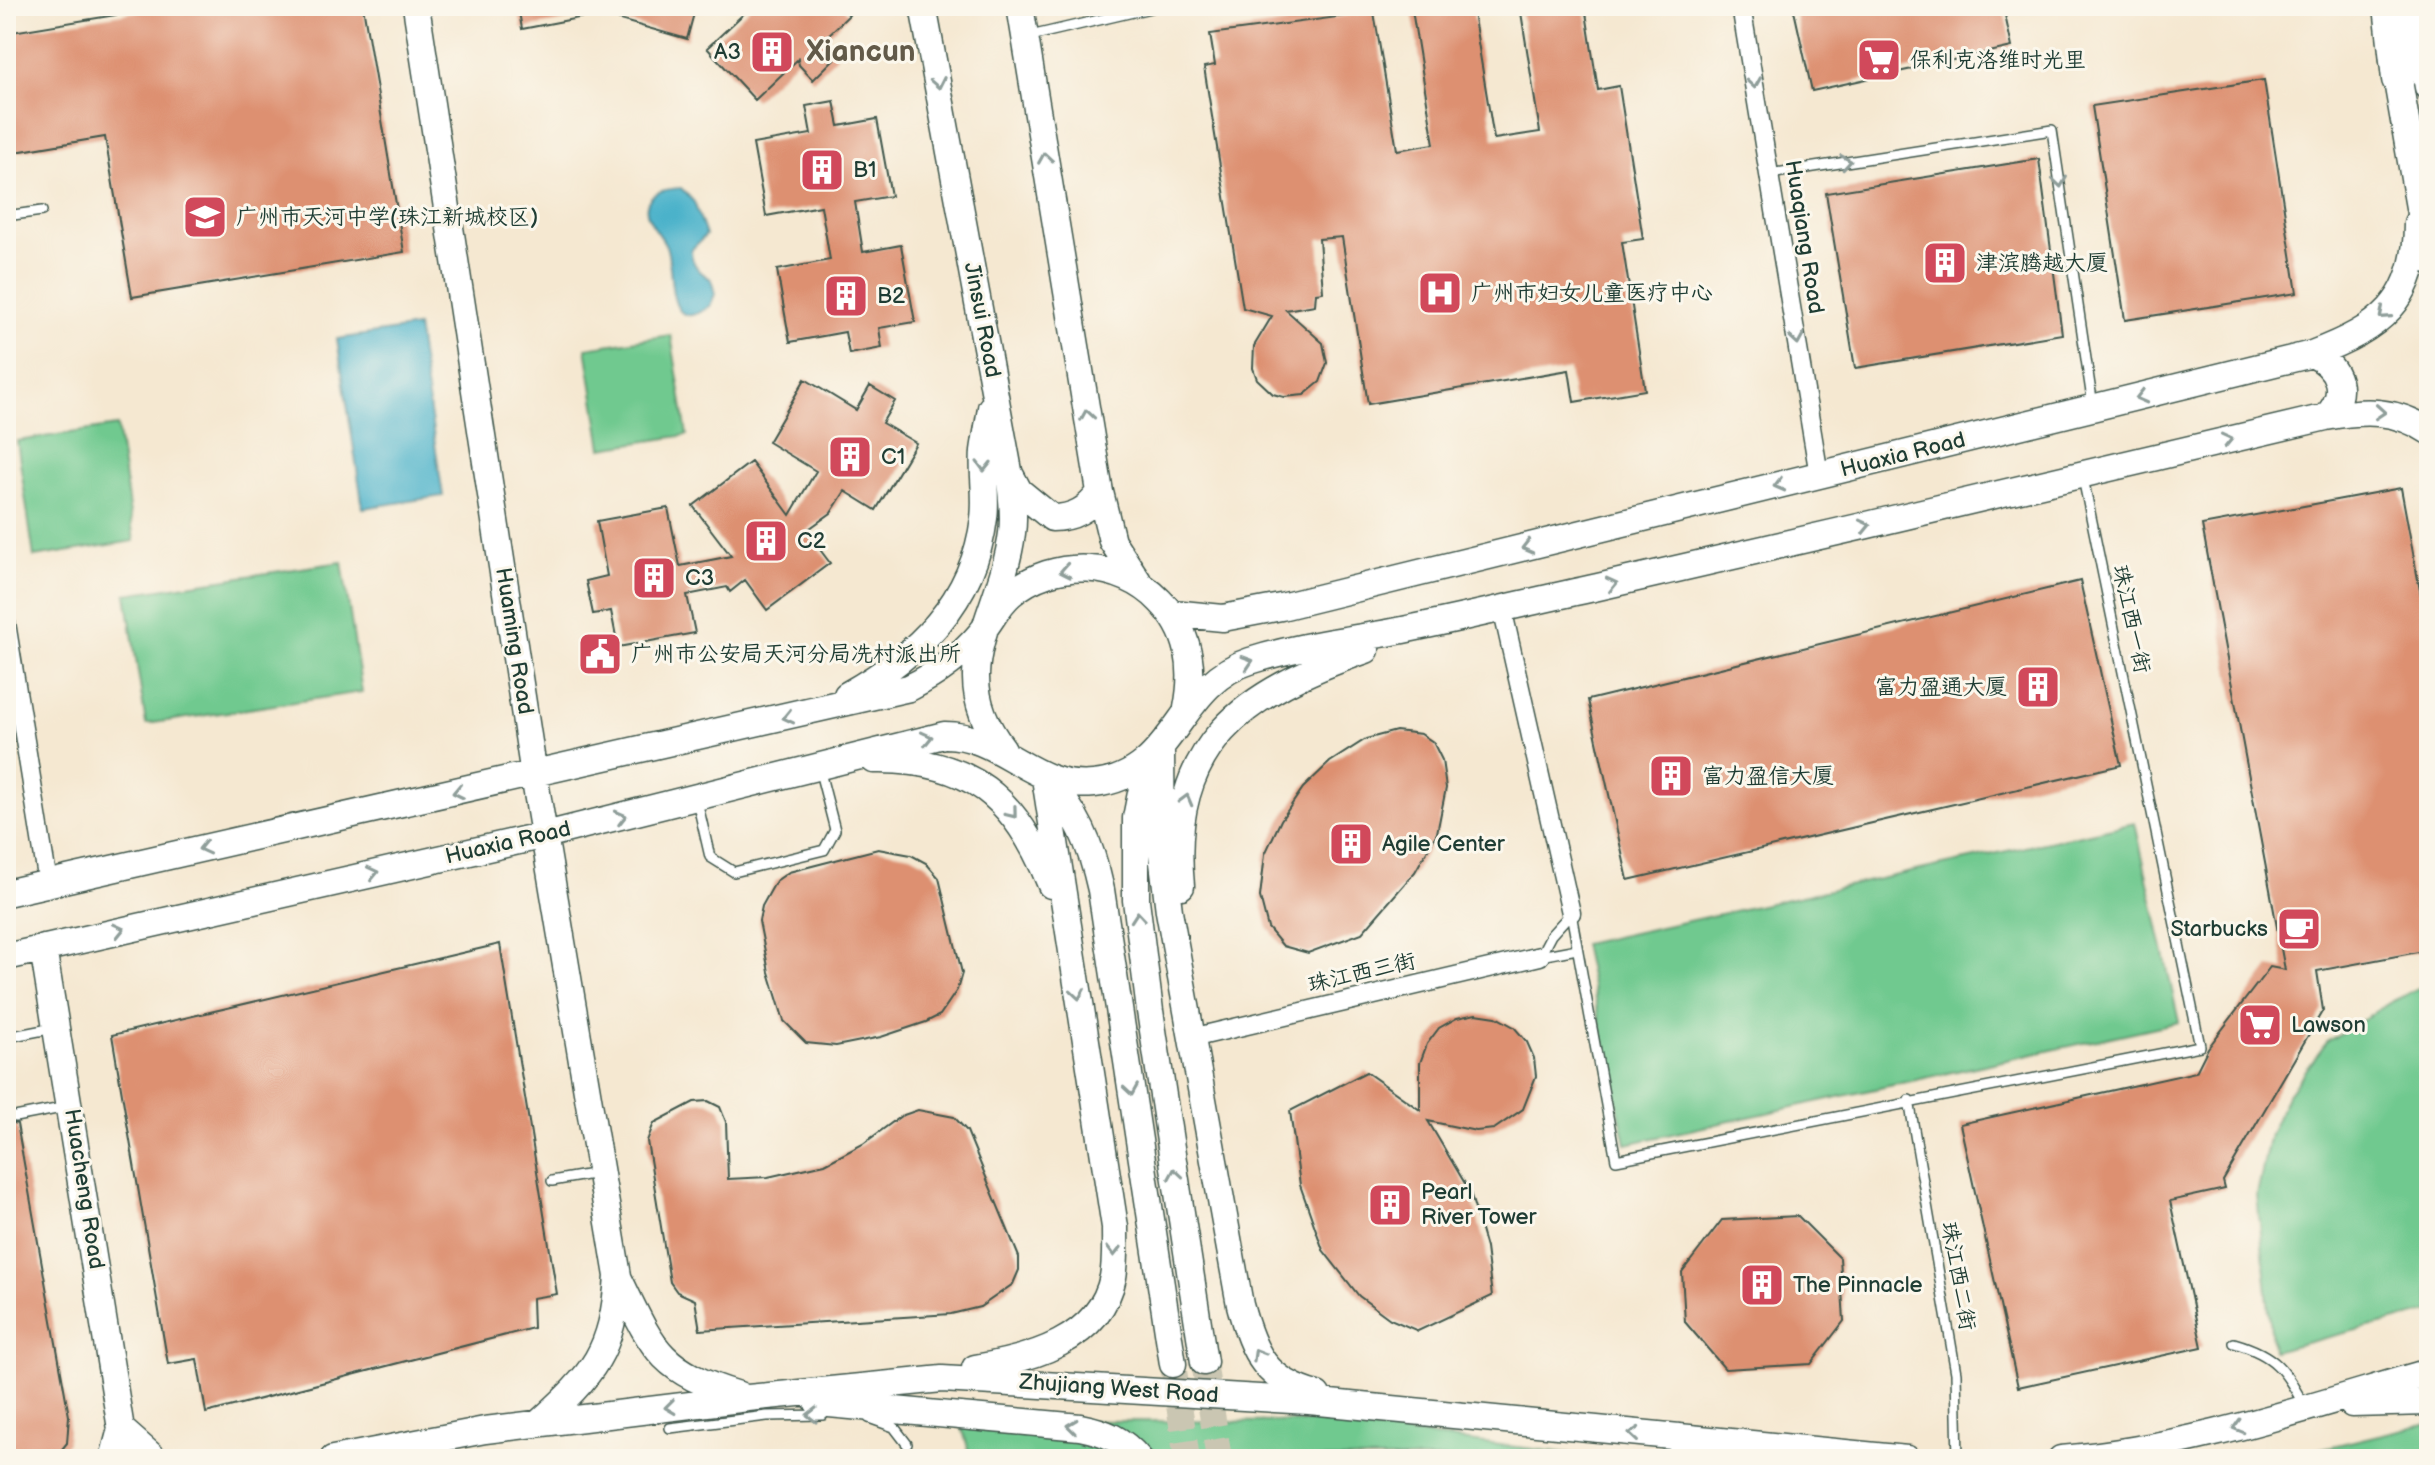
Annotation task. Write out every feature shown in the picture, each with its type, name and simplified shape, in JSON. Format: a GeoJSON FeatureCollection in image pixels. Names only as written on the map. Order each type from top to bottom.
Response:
{"type":"FeatureCollection","features":[{"type":"Feature","properties":{"kind":"highway"},"geometry":{"type":"LineString","coordinates":[[2387,6],[2398,79]]}},
{"type":"Feature","properties":{"kind":"main road","name":"Huaming Road"},"geometry":{"type":"LineString","coordinates":[[416,6],[534,775],[618,1276]]}},
{"type":"Feature","properties":{"kind":"main road","name":"Jinsui Road"},"geometry":{"type":"LineString","coordinates":[[923,6],[1009,471],[1013,533],[983,632]]}},
{"type":"Feature","properties":{"kind":"main road"},"geometry":{"type":"LineString","coordinates":[[1020,6],[1100,492],[1112,541],[1140,583]]}},
{"type":"Feature","properties":{"kind":"main road"},"geometry":{"type":"LineString","coordinates":[[2414,6],[2429,87]]}},
{"type":"Feature","properties":{"kind":"main road","name":"Huaxia Road"},"geometry":{"type":"LineString","coordinates":[[1172,613],[1223,618],[1291,605],[2312,354],[2359,334],[2391,311],[2414,260],[2418,225],[2398,79]]}},
{"type":"Feature","properties":{"kind":"main road"},"geometry":{"type":"LineString","coordinates":[[2398,79],[2429,259]]}},
{"type":"Feature","properties":{"kind":"main road"},"geometry":{"type":"LineString","coordinates":[[2312,354],[2330,365],[2340,387],[2337,406],[2326,417]]}},
{"type":"Feature","properties":{"kind":"main road"},"geometry":{"type":"LineString","coordinates":[[823,709],[893,669],[920,647],[943,622],[958,596],[979,545],[985,516],[984,451],[995,389]]}},
{"type":"Feature","properties":{"kind":"main road","name":"Huaxia Road"},"geometry":{"type":"LineString","coordinates":[[6,957],[545,835],[944,735],[963,734],[1005,752],[1045,778],[1068,784],[1116,780],[1138,770],[1161,751],[1187,708],[1215,679],[1234,667],[1299,649],[1463,617],[2326,417],[2369,411],[2394,413],[2429,431]]}},
{"type":"Feature","properties":{"kind":"main road"},"geometry":{"type":"LineString","coordinates":[[1009,471],[1019,491],[1052,518],[1065,518],[1084,510],[1100,492]]}},
{"type":"Feature","properties":{"kind":"main road","name":"Huaxia Road"},"geometry":{"type":"LineString","coordinates":[[1005,752],[980,711],[974,688],[974,664],[983,632],[1000,604],[1014,591],[1047,575],[1083,568],[1122,574],[1140,583],[1172,613],[1188,646],[1191,662],[1187,708]]}},
{"type":"Feature","properties":{"kind":"main road"},"geometry":{"type":"LineString","coordinates":[[1291,605],[1299,649]]}},
{"type":"Feature","properties":{"kind":"main road"},"geometry":{"type":"LineString","coordinates":[[1199,1072],[1180,842],[1188,791],[1205,751],[1248,705],[1300,673],[1463,617]]}},
{"type":"Feature","properties":{"kind":"main road","name":"Huaxia Road"},"geometry":{"type":"LineString","coordinates":[[6,893],[909,688],[935,675],[983,632]]}},
{"type":"Feature","properties":{"kind":"main road"},"geometry":{"type":"LineString","coordinates":[[1161,751],[1163,869],[1229,1251],[1249,1339],[1261,1362],[1282,1380],[1301,1391],[1347,1404]]}},
{"type":"Feature","properties":{"kind":"main road"},"geometry":{"type":"LineString","coordinates":[[1161,751],[1146,778],[1136,818],[1136,900],[1204,1362]]}},
{"type":"Feature","properties":{"kind":"main road"},"geometry":{"type":"LineString","coordinates":[[829,763],[919,763],[967,775],[984,785],[1013,813],[1028,834],[1054,892],[1071,946]]}},
{"type":"Feature","properties":{"kind":"main road"},"geometry":{"type":"LineString","coordinates":[[863,1387],[1034,1357],[1068,1338],[1101,1305],[1113,1280],[1115,1227],[1045,778]]}},
{"type":"Feature","properties":{"kind":"main road"},"geometry":{"type":"LineString","coordinates":[[1045,778],[1062,796],[1083,828],[1101,890],[1173,1364]]}},
{"type":"Feature","properties":{"kind":"main road","name":"Huacheng Road"},"geometry":{"type":"LineString","coordinates":[[43,948],[121,1429]]}},
{"type":"Feature","properties":{"kind":"main road"},"geometry":{"type":"LineString","coordinates":[[618,1276],[654,1348],[673,1368],[698,1383],[748,1398],[1104,1431],[1122,1441],[1139,1459]]}},
{"type":"Feature","properties":{"kind":"main road"},"geometry":{"type":"LineString","coordinates":[[539,1423],[585,1380],[598,1359],[616,1313],[618,1276]]}},
{"type":"Feature","properties":{"kind":"main road"},"geometry":{"type":"LineString","coordinates":[[2061,1459],[2136,1449],[2219,1432],[2429,1372]]}},
{"type":"Feature","properties":{"kind":"main road","name":"Zhujiang West Road"},"geometry":{"type":"LineString","coordinates":[[333,1459],[458,1434],[539,1423],[942,1379],[1347,1404],[1907,1459]]}},
{"type":"Feature","properties":{"kind":"main road"},"geometry":{"type":"LineString","coordinates":[[2309,1406],[2429,1402]]}},
{"type":"Feature","properties":{"kind":"main road"},"geometry":{"type":"LineString","coordinates":[[113,1459],[121,1429],[155,1459]]}},
{"type":"Feature","properties":{"kind":"street","name":"Huaqiang Road"},"geometry":{"type":"LineString","coordinates":[[1741,6],[1819,475]]}},
{"type":"Feature","properties":{"kind":"street"},"geometry":{"type":"LineString","coordinates":[[1502,608],[1571,913]]}},
{"type":"Feature","properties":{"kind":"street"},"geometry":{"type":"LineString","coordinates":[[6,623],[48,883]]}},
{"type":"Feature","properties":{"kind":"street","name":"珠江西三街"},"geometry":{"type":"LineString","coordinates":[[1196,1037],[1540,956]]}},
{"type":"Feature","properties":{"kind":"lane"},"geometry":{"type":"LineString","coordinates":[[1025,37],[1159,6]]}},
{"type":"Feature","properties":{"kind":"lane"},"geometry":{"type":"LineString","coordinates":[[1769,174],[2052,130],[2093,409]]}},
{"type":"Feature","properties":{"kind":"lane"},"geometry":{"type":"LineString","coordinates":[[6,216],[42,211]]}},
{"type":"Feature","properties":{"kind":"lane","name":"珠江西一街"},"geometry":{"type":"LineString","coordinates":[[1909,1100],[2200,1046],[2082,474]]}},
{"type":"Feature","properties":{"kind":"lane"},"geometry":{"type":"LineString","coordinates":[[696,798],[710,857],[734,872],[824,850],[835,830],[829,763]]}},
{"type":"Feature","properties":{"kind":"lane"},"geometry":{"type":"LineString","coordinates":[[1571,913],[1616,1160],[1909,1100]]}},
{"type":"Feature","properties":{"kind":"lane"},"geometry":{"type":"LineString","coordinates":[[1540,956],[1551,935],[1571,913]]}},
{"type":"Feature","properties":{"kind":"lane"},"geometry":{"type":"LineString","coordinates":[[1540,956],[1577,949]]}},
{"type":"Feature","properties":{"kind":"lane"},"geometry":{"type":"LineString","coordinates":[[13,1036],[58,1028]]}},
{"type":"Feature","properties":{"kind":"lane","name":"珠江西二街"},"geometry":{"type":"LineString","coordinates":[[1909,1100],[1956,1373],[1958,1459]]}},
{"type":"Feature","properties":{"kind":"lane"},"geometry":{"type":"LineString","coordinates":[[15,1117],[71,1106]]}},
{"type":"Feature","properties":{"kind":"lane"},"geometry":{"type":"LineString","coordinates":[[552,1181],[601,1172]]}},
{"type":"Feature","properties":{"kind":"lane"},"geometry":{"type":"LineString","coordinates":[[2234,1343],[2262,1351],[2284,1369],[2309,1406]]}},
{"type":"Feature","properties":{"kind":"lane"},"geometry":{"type":"LineString","coordinates":[[670,1428],[767,1416],[840,1415],[869,1417],[894,1427],[907,1444]]}},
{"type":"Feature","properties":{"kind":"green space"},"geometry":{"type":"Polygon","coordinates":[[[671,335],[687,435],[602,448],[586,348],[671,335]]]}},
{"type":"Feature","properties":{"kind":"green space"},"geometry":{"type":"Polygon","coordinates":[[[117,426],[134,541],[34,557],[17,441],[117,426]]]}},
{"type":"Feature","properties":{"kind":"green space"},"geometry":{"type":"Polygon","coordinates":[[[342,562],[362,692],[146,724],[126,594],[342,562]]]}},
{"type":"Feature","properties":{"kind":"green space"},"geometry":{"type":"Polygon","coordinates":[[[2135,823],[2179,1022],[1626,1144],[1583,944],[2135,823]]]}},
{"type":"Feature","properties":{"kind":"green space"},"geometry":{"type":"Polygon","coordinates":[[[2429,984],[2429,1312],[2273,1351],[2257,1195],[2270,1134],[2288,1094],[2328,1041],[2391,1002],[2429,984]]]}},
{"type":"Feature","properties":{"kind":"green space"},"geometry":{"type":"Polygon","coordinates":[[[960,1420],[1316,1422],[1613,1459],[971,1459],[960,1420]]]}},
{"type":"Feature","properties":{"kind":"green space"},"geometry":{"type":"Polygon","coordinates":[[[2429,1423],[2429,1459],[2278,1459],[2429,1423]]]}},
{"type":"Feature","properties":{"kind":"water"},"geometry":{"type":"Polygon","coordinates":[[[681,188],[694,202],[706,235],[691,250],[694,264],[711,279],[715,294],[710,306],[695,314],[685,314],[678,308],[666,246],[647,213],[648,202],[654,195],[681,188]]]}},
{"type":"Feature","properties":{"kind":"water"},"geometry":{"type":"Polygon","coordinates":[[[417,327],[443,496],[363,508],[337,339],[417,327]]]}},
{"type":"Feature","properties":{"kind":"building"},"geometry":{"type":"Polygon","coordinates":[[[170,6],[363,6],[404,252],[132,297],[105,137],[15,152],[6,97],[6,33],[170,6]]]}},
{"type":"Feature","properties":{"kind":"building"},"geometry":{"type":"Polygon","coordinates":[[[518,6],[696,6],[687,39],[599,14],[522,29],[518,6]]]}},
{"type":"Feature","properties":{"kind":"building","name":"A3"},"geometry":{"type":"Polygon","coordinates":[[[752,6],[841,6],[849,15],[822,41],[837,56],[813,80],[799,65],[798,59],[755,100],[707,48],[752,6]]]}},
{"type":"Feature","properties":{"kind":"building"},"geometry":{"type":"Polygon","coordinates":[[[1472,6],[1494,139],[1540,132],[1520,6],[1585,6],[1598,90],[1619,86],[1643,239],[1622,242],[1645,390],[1574,402],[1569,370],[1368,404],[1342,237],[1319,239],[1323,292],[1316,293],[1315,305],[1286,310],[1323,343],[1327,363],[1320,382],[1304,395],[1284,397],[1273,394],[1257,379],[1253,368],[1254,346],[1272,316],[1243,308],[1204,67],[1215,65],[1210,34],[1374,12],[1397,150],[1434,144],[1412,10],[1472,6]]]}},
{"type":"Feature","properties":{"kind":"building","name":"保利克洛维时光里"},"geometry":{"type":"Polygon","coordinates":[[[1793,6],[2003,6],[2012,47],[1812,91],[1793,6]]]}},
{"type":"Feature","properties":{"kind":"building"},"geometry":{"type":"Polygon","coordinates":[[[2264,80],[2297,293],[2125,320],[2092,106],[2264,80]]]}},
{"type":"Feature","properties":{"kind":"building"},"geometry":{"type":"Polygon","coordinates":[[[834,101],[839,126],[877,119],[891,196],[855,202],[863,252],[901,245],[915,322],[879,328],[882,348],[849,354],[845,332],[790,342],[777,270],[830,260],[821,206],[766,216],[753,144],[811,134],[806,106],[834,101]]]}},
{"type":"Feature","properties":{"kind":"building","name":"津滨腾越大厦"},"geometry":{"type":"Polygon","coordinates":[[[2039,159],[2062,334],[1855,368],[1826,193],[2039,159]]]}},
{"type":"Feature","properties":{"kind":"building"},"geometry":{"type":"Polygon","coordinates":[[[805,379],[856,410],[870,386],[895,401],[882,423],[916,443],[876,510],[845,491],[831,513],[806,531],[830,563],[767,610],[745,580],[730,592],[727,587],[687,595],[695,633],[618,647],[611,611],[593,614],[586,581],[607,576],[597,521],[668,508],[680,566],[731,556],[693,506],[751,462],[790,515],[816,471],[768,442],[805,379]]]}},
{"type":"Feature","properties":{"kind":"building"},"geometry":{"type":"Polygon","coordinates":[[[2401,488],[2429,639],[2429,950],[2317,971],[2323,1010],[2223,1181],[2225,1189],[2170,1201],[2202,1347],[2018,1387],[1960,1124],[2196,1072],[2208,1048],[2270,967],[2285,970],[2202,525],[2401,488]]]}},
{"type":"Feature","properties":{"kind":"building"},"geometry":{"type":"Polygon","coordinates":[[[2080,581],[2121,765],[1628,880],[1588,700],[2080,581]]]}},
{"type":"Feature","properties":{"kind":"building","name":"Agile Center"},"geometry":{"type":"Polygon","coordinates":[[[1396,731],[1421,734],[1433,742],[1442,760],[1446,788],[1437,833],[1415,872],[1362,933],[1308,953],[1283,946],[1268,928],[1260,897],[1265,854],[1281,820],[1303,788],[1330,762],[1366,739],[1396,731]]]}},
{"type":"Feature","properties":{"kind":"building"},"geometry":{"type":"Polygon","coordinates":[[[878,849],[911,855],[926,863],[939,878],[962,973],[957,990],[940,1015],[926,1022],[881,1037],[836,1046],[806,1043],[784,1021],[769,972],[759,921],[762,906],[776,881],[789,872],[878,849]]]}},
{"type":"Feature","properties":{"kind":"building"},"geometry":{"type":"Polygon","coordinates":[[[500,944],[557,1294],[532,1298],[533,1328],[206,1413],[197,1359],[168,1364],[112,1035],[500,944]]]}},
{"type":"Feature","properties":{"kind":"building","name":"Pearl River Tower"},"geometry":{"type":"Polygon","coordinates":[[[1476,1014],[1496,1017],[1514,1027],[1527,1042],[1534,1058],[1536,1076],[1523,1109],[1494,1129],[1476,1131],[1428,1121],[1470,1192],[1486,1248],[1492,1296],[1418,1331],[1390,1319],[1359,1296],[1323,1250],[1300,1185],[1290,1111],[1366,1072],[1420,1110],[1420,1063],[1427,1044],[1439,1028],[1457,1018],[1476,1014]]]}},
{"type":"Feature","properties":{"kind":"building"},"geometry":{"type":"Polygon","coordinates":[[[708,1101],[720,1107],[726,1122],[728,1179],[768,1177],[825,1164],[863,1144],[901,1116],[918,1110],[954,1117],[967,1131],[1019,1257],[1019,1270],[1013,1284],[980,1307],[951,1314],[700,1330],[695,1300],[677,1292],[670,1282],[647,1141],[654,1123],[694,1102],[708,1101]]]}},
{"type":"Feature","properties":{"kind":"building"},"geometry":{"type":"Polygon","coordinates":[[[6,1120],[17,1124],[69,1416],[67,1443],[54,1459],[6,1459],[6,1120]]]}},
{"type":"Feature","properties":{"kind":"building","name":"The Pinnacle"},"geometry":{"type":"Polygon","coordinates":[[[1798,1216],[1840,1258],[1844,1321],[1811,1364],[1725,1369],[1685,1322],[1682,1272],[1722,1220],[1798,1216]]]}},
{"type":"Feature","properties":{"kind":"tunnel"},"geometry":{"type":"LineString","coordinates":[[1204,1362],[1219,1459]]}},
{"type":"Feature","properties":{"kind":"tunnel"},"geometry":{"type":"LineString","coordinates":[[1173,1364],[1187,1459]]}},
{"type":"Feature","properties":{"kind":"place","name":"A3"},"geometry":{"type":"Point","coordinates":[772,52]}},
{"type":"Feature","properties":{"kind":"place","name":"保利克洛维时光里"},"geometry":{"type":"Point","coordinates":[1879,60]}},
{"type":"Feature","properties":{"kind":"place","name":"B1"},"geometry":{"type":"Point","coordinates":[822,170]}},
{"type":"Feature","properties":{"kind":"place","name":"广州市天河中学(珠江新城校区)"},"geometry":{"type":"Point","coordinates":[205,217]}},
{"type":"Feature","properties":{"kind":"place","name":"津滨腾越大厦"},"geometry":{"type":"Point","coordinates":[1945,263]}},
{"type":"Feature","properties":{"kind":"place","name":"广州市妇女儿童医疗中心"},"geometry":{"type":"Point","coordinates":[1440,293]}},
{"type":"Feature","properties":{"kind":"place","name":"B2"},"geometry":{"type":"Point","coordinates":[846,296]}},
{"type":"Feature","properties":{"kind":"place","name":"C1"},"geometry":{"type":"Point","coordinates":[850,457]}},
{"type":"Feature","properties":{"kind":"place","name":"C2"},"geometry":{"type":"Point","coordinates":[766,541]}},
{"type":"Feature","properties":{"kind":"place","name":"C3"},"geometry":{"type":"Point","coordinates":[654,578]}},
{"type":"Feature","properties":{"kind":"place","name":"广州市公安局天河分局冼村派出所"},"geometry":{"type":"Point","coordinates":[600,654]}},
{"type":"Feature","properties":{"kind":"place","name":"富力盈通大厦"},"geometry":{"type":"Point","coordinates":[2038,687]}},
{"type":"Feature","properties":{"kind":"place","name":"富力盈信大厦"},"geometry":{"type":"Point","coordinates":[1671,776]}},
{"type":"Feature","properties":{"kind":"place","name":"Agile Center"},"geometry":{"type":"Point","coordinates":[1351,844]}},
{"type":"Feature","properties":{"kind":"place","name":"Starbucks"},"geometry":{"type":"Point","coordinates":[2299,929]}},
{"type":"Feature","properties":{"kind":"place","name":"Lawson"},"geometry":{"type":"Point","coordinates":[2260,1025]}},
{"type":"Feature","properties":{"kind":"place","name":"Pearl River Tower"},"geometry":{"type":"Point","coordinates":[1390,1205]}},
{"type":"Feature","properties":{"kind":"place","name":"The Pinnacle"},"geometry":{"type":"Point","coordinates":[1762,1285]}},
{"type":"Feature","properties":{"kind":"district","name":"Xiancun"},"geometry":{"type":"Point","coordinates":[861,52]}}]}
